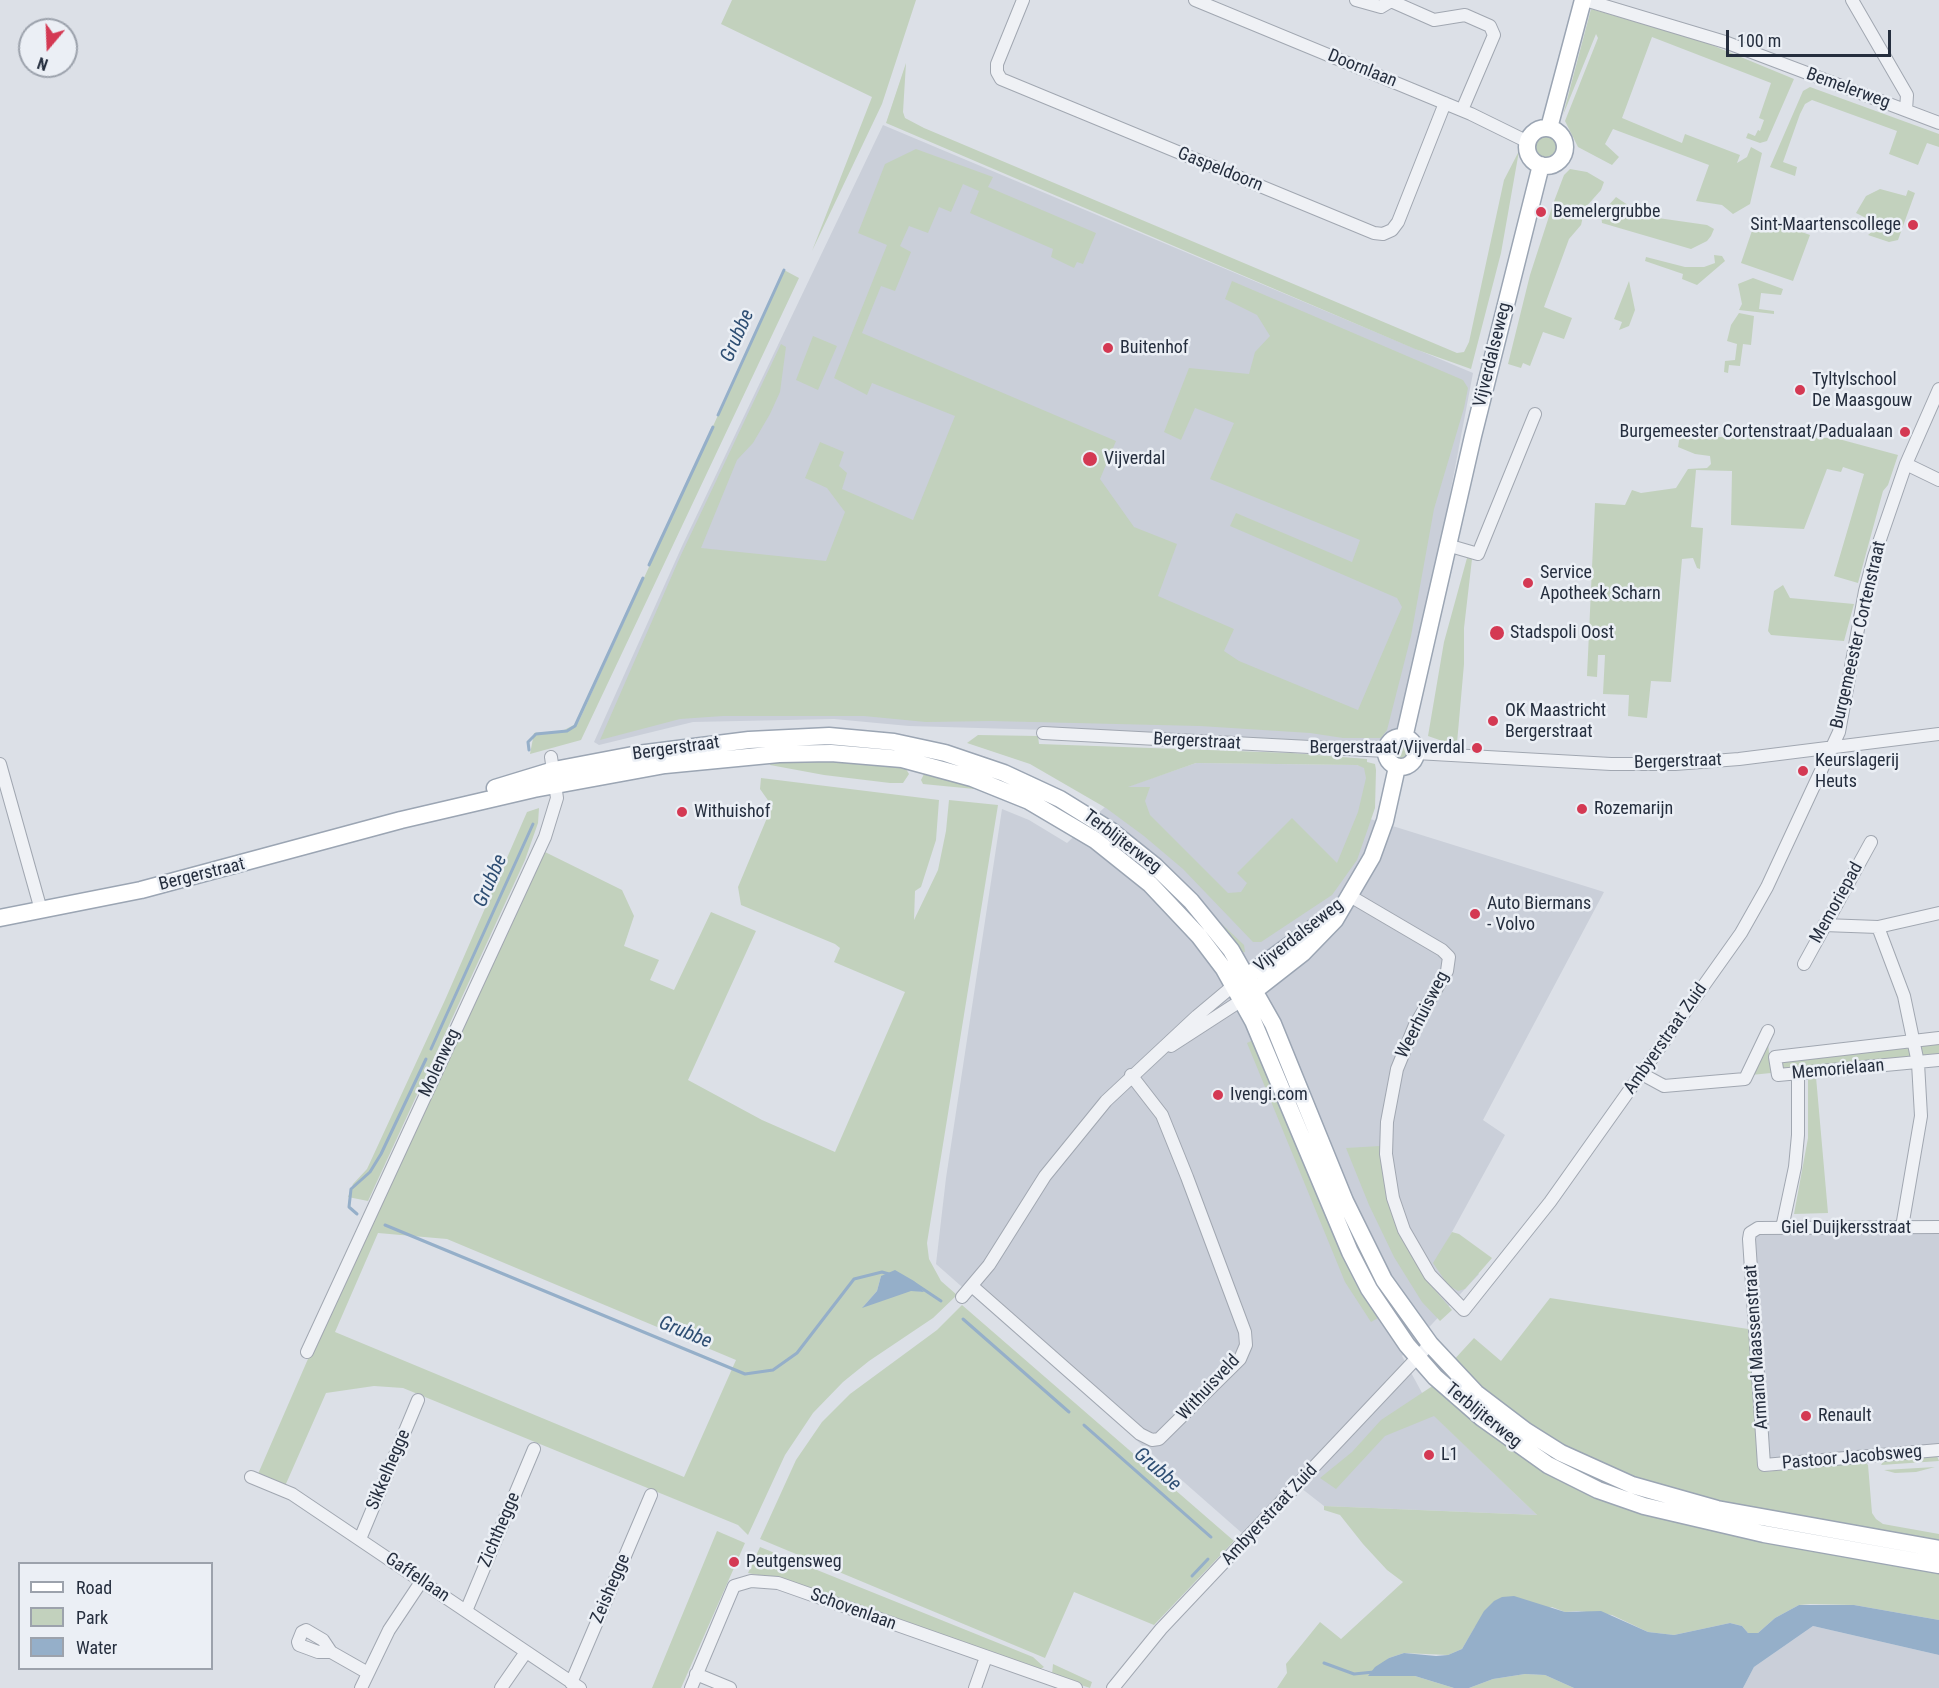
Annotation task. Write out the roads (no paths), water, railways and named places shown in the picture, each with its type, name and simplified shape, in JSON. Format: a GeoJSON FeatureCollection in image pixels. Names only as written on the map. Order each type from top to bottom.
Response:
{"type":"FeatureCollection","features":[{"type":"Feature","properties":{"kind":"main road"},"geometry":{"type":"LineString","coordinates":[[1549,128],[1583,4]]}},
{"type":"Feature","properties":{"kind":"main road"},"geometry":{"type":"LineString","coordinates":[[1549,128],[1562,136],[1565,151],[1557,162],[1541,165],[1532,158],[1528,142],[1536,131],[1549,128]]}},
{"type":"Feature","properties":{"kind":"main road","name":"Vijverdalseweg"},"geometry":{"type":"LineString","coordinates":[[1404,738],[1448,545],[1541,165]]}},
{"type":"Feature","properties":{"kind":"main road","name":"Bergerstraat"},"geometry":{"type":"LineString","coordinates":[[0,918],[190,878],[497,792],[554,770],[674,749],[803,736],[894,742],[956,765]]}},
{"type":"Feature","properties":{"kind":"main road"},"geometry":{"type":"LineString","coordinates":[[1404,738],[1413,743],[1416,753],[1410,764],[1397,767],[1389,761],[1386,751],[1391,741],[1404,738]]}},
{"type":"Feature","properties":{"kind":"main road","name":"Terblijterweg"},"geometry":{"type":"LineString","coordinates":[[956,765],[1004,773],[1054,796],[1124,840],[1191,901],[1231,950],[1266,1050],[1350,1252],[1385,1314],[1418,1358],[1462,1402],[1498,1431],[1548,1465],[1598,1490],[1644,1506],[1711,1524],[1939,1564]]}},
{"type":"Feature","properties":{"kind":"main road","name":"Vijverdalseweg"},"geometry":{"type":"LineString","coordinates":[[1245,988],[1350,896],[1366,870],[1381,834],[1397,767]]}},
{"type":"Feature","properties":{"kind":"main road","name":"Terblijterweg"},"geometry":{"type":"LineString","coordinates":[[1245,988],[1292,1066],[1365,1245],[1402,1308],[1464,1382],[1508,1419],[1561,1453],[1600,1472],[1655,1492],[1716,1509],[1939,1550]]}},
{"type":"Feature","properties":{"kind":"street","name":"Gaspeldoorn"},"geometry":{"type":"LineString","coordinates":[[1023,0],[997,64],[997,72],[1001,79],[1374,233],[1383,234],[1392,230],[1398,222],[1445,103]]}},
{"type":"Feature","properties":{"kind":"street","name":"Doornlaan"},"geometry":{"type":"LineString","coordinates":[[1195,0],[1462,110],[1528,142]]}},
{"type":"Feature","properties":{"kind":"street"},"geometry":{"type":"LineString","coordinates":[[1356,0],[1381,7],[1391,0],[1434,20],[1465,15],[1490,26],[1493,30],[1462,110]]}},
{"type":"Feature","properties":{"kind":"street"},"geometry":{"type":"LineString","coordinates":[[1852,0],[1907,95],[1906,110]]}},
{"type":"Feature","properties":{"kind":"street","name":"Bemelerweg"},"geometry":{"type":"LineString","coordinates":[[1583,4],[1725,42],[1939,123]]}},
{"type":"Feature","properties":{"kind":"street","name":"Burgemeester Cortenstraat"},"geometry":{"type":"LineString","coordinates":[[1832,746],[1840,726],[1868,579],[1906,464],[1939,389]]}},
{"type":"Feature","properties":{"kind":"street"},"geometry":{"type":"LineString","coordinates":[[1448,545],[1478,554],[1535,414]]}},
{"type":"Feature","properties":{"kind":"street"},"geometry":{"type":"LineString","coordinates":[[1906,464],[1939,480]]}},
{"type":"Feature","properties":{"kind":"street","name":"Bergerstraat"},"geometry":{"type":"LineString","coordinates":[[1043,733],[1386,751]]}},
{"type":"Feature","properties":{"kind":"street","name":"Bergerstraat"},"geometry":{"type":"LineString","coordinates":[[1416,753],[1659,765],[1739,759],[1939,734]]}},
{"type":"Feature","properties":{"kind":"street","name":"Ambyerstraat Zuid"},"geometry":{"type":"LineString","coordinates":[[1464,1310],[1536,1221],[1642,1074],[1751,916],[1788,846],[1832,746]]}},
{"type":"Feature","properties":{"kind":"street"},"geometry":{"type":"LineString","coordinates":[[0,764],[41,910]]}},
{"type":"Feature","properties":{"kind":"street","name":"Molenweg"},"geometry":{"type":"LineString","coordinates":[[307,1352],[545,837],[557,798],[554,770]]}},
{"type":"Feature","properties":{"kind":"street","name":"Memoriepad"},"geometry":{"type":"LineString","coordinates":[[1804,964],[1871,842]]}},
{"type":"Feature","properties":{"kind":"street","name":"Weerhuisweg"},"geometry":{"type":"LineString","coordinates":[[1350,896],[1442,950],[1449,957],[1447,971],[1415,1025],[1396,1069],[1388,1106],[1386,1154],[1393,1198],[1404,1230],[1430,1275],[1464,1310]]}},
{"type":"Feature","properties":{"kind":"street"},"geometry":{"type":"LineString","coordinates":[[1824,925],[1878,927],[1939,913]]}},
{"type":"Feature","properties":{"kind":"street"},"geometry":{"type":"LineString","coordinates":[[1878,927],[1904,996],[1918,1063],[1921,1116],[1902,1227]]}},
{"type":"Feature","properties":{"kind":"street"},"geometry":{"type":"LineString","coordinates":[[962,1297],[989,1264],[1069,1144],[1131,1075],[1162,1051],[1197,1016],[1245,988]]}},
{"type":"Feature","properties":{"kind":"street"},"geometry":{"type":"LineString","coordinates":[[1642,1074],[1664,1086],[1745,1079],[1768,1031]]}},
{"type":"Feature","properties":{"kind":"street","name":"Memorielaan"},"geometry":{"type":"LineString","coordinates":[[1939,1038],[1775,1057],[1778,1075],[1939,1060]]}},
{"type":"Feature","properties":{"kind":"street"},"geometry":{"type":"LineString","coordinates":[[1782,1228],[1795,1167],[1798,1135],[1798,1074]]}},
{"type":"Feature","properties":{"kind":"street","name":"Withuisveld"},"geometry":{"type":"LineString","coordinates":[[972,1286],[1140,1434],[1152,1440],[1159,1439],[1240,1359],[1246,1345],[1245,1332],[1187,1178],[1161,1115],[1131,1075]]}},
{"type":"Feature","properties":{"kind":"street","name":"Giel Duijkersstraat"},"geometry":{"type":"LineString","coordinates":[[1754,1229],[1939,1227]]}},
{"type":"Feature","properties":{"kind":"street","name":"Armand Maassenstraat"},"geometry":{"type":"LineString","coordinates":[[1754,1229],[1749,1239],[1764,1465]]}},
{"type":"Feature","properties":{"kind":"street","name":"Ambyerstraat Zuid"},"geometry":{"type":"LineString","coordinates":[[1113,1688],[1161,1629],[1430,1344]]}},
{"type":"Feature","properties":{"kind":"street","name":"Sikkelhegge"},"geometry":{"type":"LineString","coordinates":[[360,1539],[418,1400]]}},
{"type":"Feature","properties":{"kind":"street","name":"Zichthegge"},"geometry":{"type":"LineString","coordinates":[[466,1611],[534,1449]]}},
{"type":"Feature","properties":{"kind":"street","name":"Pastoor Jacobsweg"},"geometry":{"type":"LineString","coordinates":[[1764,1465],[1939,1450]]}},
{"type":"Feature","properties":{"kind":"street","name":"Gaffellaan"},"geometry":{"type":"LineString","coordinates":[[251,1477],[292,1494],[576,1685]]}},
{"type":"Feature","properties":{"kind":"street","name":"Zeishegge"},"geometry":{"type":"LineString","coordinates":[[576,1685],[651,1495]]}},
{"type":"Feature","properties":{"kind":"street","name":"Schovenlaan"},"geometry":{"type":"LineString","coordinates":[[691,1688],[734,1586],[743,1581],[778,1583],[1076,1688]]}},
{"type":"Feature","properties":{"kind":"street"},"geometry":{"type":"LineString","coordinates":[[361,1688],[389,1630],[421,1582]]}},
{"type":"Feature","properties":{"kind":"street"},"geometry":{"type":"LineString","coordinates":[[331,1652],[368,1673]]}},
{"type":"Feature","properties":{"kind":"street"},"geometry":{"type":"LineString","coordinates":[[501,1688],[526,1652]]}},
{"type":"Feature","properties":{"kind":"street"},"geometry":{"type":"LineString","coordinates":[[975,1688],[986,1657]]}},
{"type":"Feature","properties":{"kind":"street"},"geometry":{"type":"LineString","coordinates":[[696,1674],[730,1688]]}},
{"type":"Feature","properties":{"kind":"water"},"geometry":{"type":"Polygon","coordinates":[[[895,1270],[914,1281],[924,1292],[911,1291],[862,1308],[877,1291],[881,1276],[895,1270]]]}},
{"type":"Feature","properties":{"kind":"water"},"geometry":{"type":"Polygon","coordinates":[[[1514,1596],[1565,1612],[1601,1611],[1648,1632],[1674,1635],[1730,1623],[1742,1626],[1748,1633],[1758,1633],[1775,1618],[1799,1605],[1854,1605],[1939,1620],[1939,1655],[1813,1626],[1754,1667],[1743,1688],[1574,1688],[1545,1675],[1525,1674],[1493,1679],[1469,1688],[1454,1688],[1415,1676],[1368,1676],[1375,1667],[1389,1658],[1404,1653],[1436,1656],[1448,1655],[1462,1649],[1484,1611],[1502,1597],[1514,1596]]]}},
{"type":"Feature","properties":{"kind":"waterway","name":"Grubbe"},"geometry":{"type":"LineString","coordinates":[[718,415],[784,270]]}},
{"type":"Feature","properties":{"kind":"waterway","name":"Grubbe"},"geometry":{"type":"LineString","coordinates":[[649,565],[713,427]]}},
{"type":"Feature","properties":{"kind":"waterway","name":"Grubbe"},"geometry":{"type":"LineString","coordinates":[[529,750],[528,742],[536,734],[567,731],[575,726],[643,578]]}},
{"type":"Feature","properties":{"kind":"waterway","name":"Grubbe"},"geometry":{"type":"LineString","coordinates":[[431,1049],[533,824]]}},
{"type":"Feature","properties":{"kind":"waterway","name":"Grubbe"},"geometry":{"type":"LineString","coordinates":[[357,1214],[349,1207],[351,1189],[370,1172],[381,1154],[426,1059]]}},
{"type":"Feature","properties":{"kind":"waterway","name":"Grubbe"},"geometry":{"type":"LineString","coordinates":[[385,1225],[745,1374],[773,1370],[797,1353],[854,1279],[882,1272],[889,1274]]}},
{"type":"Feature","properties":{"kind":"waterway","name":"Grubbe"},"geometry":{"type":"LineString","coordinates":[[914,1283],[941,1301]]}},
{"type":"Feature","properties":{"kind":"waterway","name":"Grubbe"},"geometry":{"type":"LineString","coordinates":[[963,1319],[1069,1412]]}},
{"type":"Feature","properties":{"kind":"waterway","name":"Grubbe"},"geometry":{"type":"LineString","coordinates":[[1084,1425],[1211,1537]]}},
{"type":"Feature","properties":{"kind":"waterway","name":"Grubbe"},"geometry":{"type":"LineString","coordinates":[[1192,1576],[1208,1559]]}},
{"type":"Feature","properties":{"kind":"waterway"},"geometry":{"type":"LineString","coordinates":[[1324,1663],[1354,1674],[1374,1672]]}},
{"type":"Feature","properties":{"kind":"place","name":"Bemelergrubbe"},"geometry":{"type":"Point","coordinates":[1541,212]}},
{"type":"Feature","properties":{"kind":"place","name":"Sint-Maartenscollege"},"geometry":{"type":"Point","coordinates":[1913,225]}},
{"type":"Feature","properties":{"kind":"place","name":"Buitenhof"},"geometry":{"type":"Point","coordinates":[1108,348]}},
{"type":"Feature","properties":{"kind":"place","name":"Tyltylschool De Maasgouw"},"geometry":{"type":"Point","coordinates":[1800,390]}},
{"type":"Feature","properties":{"kind":"place","name":"Burgemeester Cortenstraat/Padualaan"},"geometry":{"type":"Point","coordinates":[1905,432]}},
{"type":"Feature","properties":{"kind":"place","name":"Vijverdal"},"geometry":{"type":"Point","coordinates":[1090,459]}},
{"type":"Feature","properties":{"kind":"place","name":"Service Apotheek Scharn"},"geometry":{"type":"Point","coordinates":[1528,583]}},
{"type":"Feature","properties":{"kind":"place","name":"Stadspoli Oost"},"geometry":{"type":"Point","coordinates":[1497,633]}},
{"type":"Feature","properties":{"kind":"place","name":"OK Maastricht Bergerstraat"},"geometry":{"type":"Point","coordinates":[1493,721]}},
{"type":"Feature","properties":{"kind":"place","name":"Bergerstraat/Vijverdal"},"geometry":{"type":"Point","coordinates":[1477,748]}},
{"type":"Feature","properties":{"kind":"place","name":"Keurslagerij Heuts"},"geometry":{"type":"Point","coordinates":[1803,771]}},
{"type":"Feature","properties":{"kind":"place","name":"Rozemarijn"},"geometry":{"type":"Point","coordinates":[1582,809]}},
{"type":"Feature","properties":{"kind":"place","name":"Withuishof"},"geometry":{"type":"Point","coordinates":[682,812]}},
{"type":"Feature","properties":{"kind":"place","name":"Auto Biermans - Volvo"},"geometry":{"type":"Point","coordinates":[1475,914]}},
{"type":"Feature","properties":{"kind":"place","name":"Ivengi.com"},"geometry":{"type":"Point","coordinates":[1218,1095]}},
{"type":"Feature","properties":{"kind":"place","name":"Renault"},"geometry":{"type":"Point","coordinates":[1806,1416]}},
{"type":"Feature","properties":{"kind":"place","name":"L1"},"geometry":{"type":"Point","coordinates":[1429,1455]}},
{"type":"Feature","properties":{"kind":"place","name":"Peutgensweg"},"geometry":{"type":"Point","coordinates":[734,1562]}}]}
